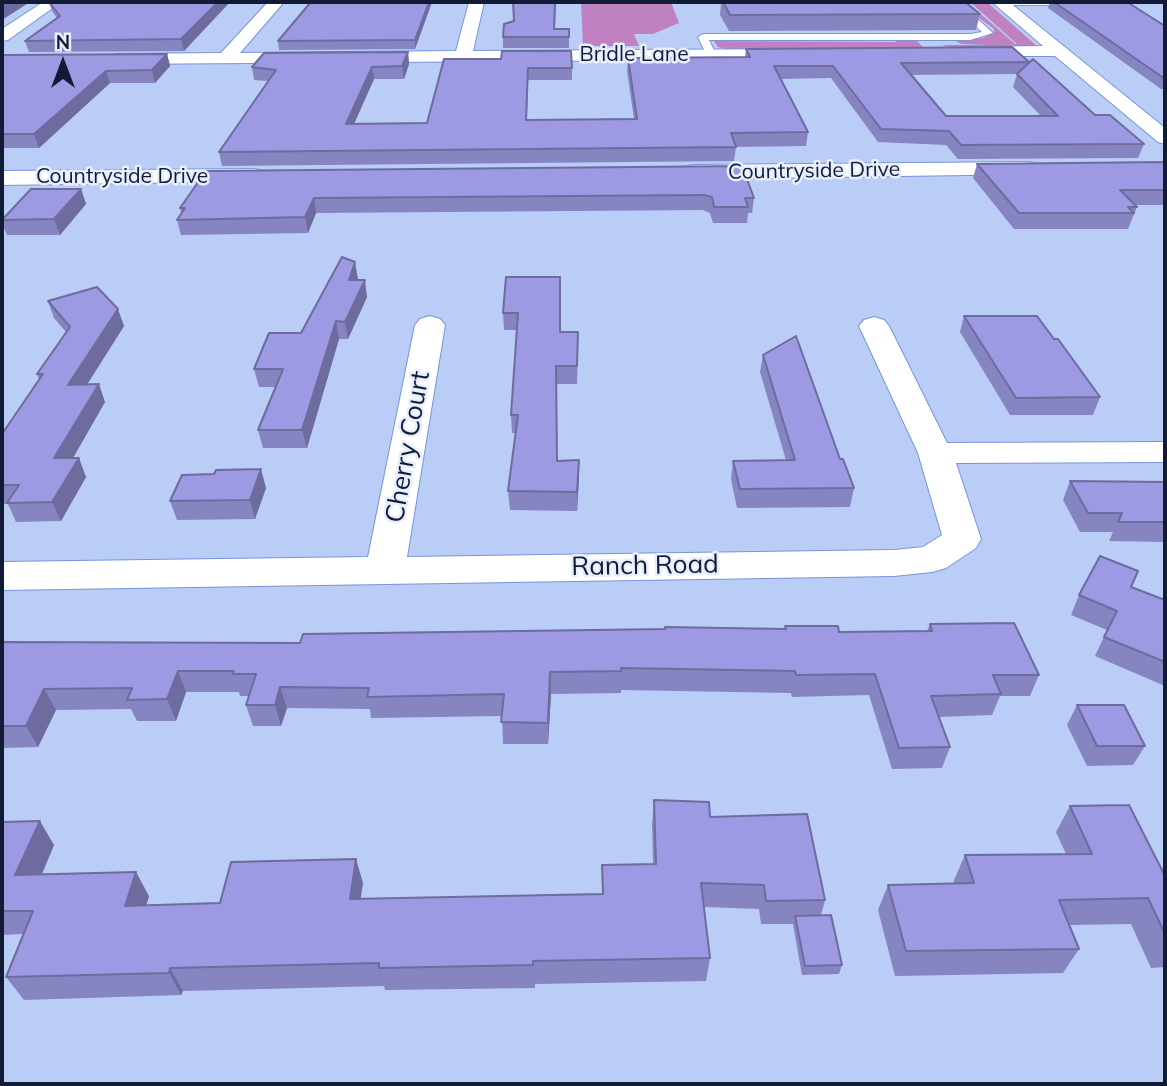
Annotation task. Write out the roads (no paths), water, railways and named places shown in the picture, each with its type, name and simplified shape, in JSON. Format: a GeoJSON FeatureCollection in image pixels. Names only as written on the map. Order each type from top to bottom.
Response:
{"type":"FeatureCollection","features":[{"type":"Feature","properties":{"kind":"street"},"geometry":{"type":"LineString","coordinates":[[6,30],[53,2]]}},
{"type":"Feature","properties":{"kind":"street"},"geometry":{"type":"LineString","coordinates":[[226,58],[276,2]]}},
{"type":"Feature","properties":{"kind":"street"},"geometry":{"type":"LineString","coordinates":[[463,56],[477,2]]}},
{"type":"Feature","properties":{"kind":"street"},"geometry":{"type":"LineString","coordinates":[[1001,3],[1165,138]]}},
{"type":"Feature","properties":{"kind":"street","name":"Bridle Lane"},"geometry":{"type":"LineString","coordinates":[[94,59],[1057,51]]}},
{"type":"Feature","properties":{"kind":"street","name":"Countryside Drive"},"geometry":{"type":"LineString","coordinates":[[670,172],[1055,168]]}},
{"type":"Feature","properties":{"kind":"street","name":"Countryside Drive"},"geometry":{"type":"LineString","coordinates":[[2,178],[272,176]]}},
{"type":"Feature","properties":{"kind":"street","name":"Cherry Court"},"geometry":{"type":"LineString","coordinates":[[385,569],[430,325]]}},
{"type":"Feature","properties":{"kind":"street"},"geometry":{"type":"LineString","coordinates":[[874,326],[935,453],[1165,452]]}},
{"type":"Feature","properties":{"kind":"street","name":"Ranch Road"},"geometry":{"type":"LineString","coordinates":[[2,576],[894,563],[932,559],[962,540],[935,453]]}},
{"type":"Feature","properties":{"kind":"lane"},"geometry":{"type":"LineString","coordinates":[[711,54],[703,37],[930,41],[989,33],[959,6],[934,2]]}},
{"type":"Feature","properties":{"kind":"lane"},"geometry":{"type":"LineString","coordinates":[[1001,3],[1075,3]]}}]}
